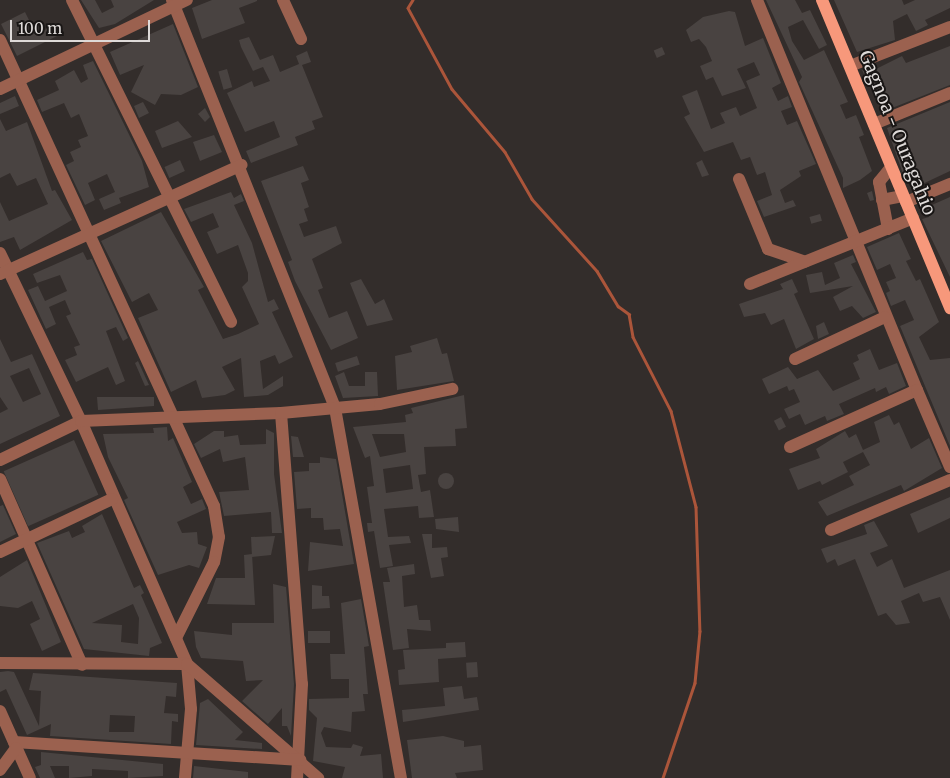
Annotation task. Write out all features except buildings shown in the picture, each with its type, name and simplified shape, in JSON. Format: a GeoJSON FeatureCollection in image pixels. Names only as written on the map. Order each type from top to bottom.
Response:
{"type":"FeatureCollection","features":[{"type":"Feature","properties":{"kind":"main road","name":"Gagnoa - Ouragahio"},"geometry":{"type":"LineString","coordinates":[[822,0],[950,308]]}},
{"type":"Feature","properties":{"kind":"street"},"geometry":{"type":"LineString","coordinates":[[72,0],[91,44],[171,196],[231,322]]}},
{"type":"Feature","properties":{"kind":"street"},"geometry":{"type":"LineString","coordinates":[[0,88],[20,80],[173,3],[187,0]]}},
{"type":"Feature","properties":{"kind":"street"},"geometry":{"type":"LineString","coordinates":[[283,0],[301,39]]}},
{"type":"Feature","properties":{"kind":"street"},"geometry":{"type":"LineString","coordinates":[[757,0],[885,317],[950,467]]}},
{"type":"Feature","properties":{"kind":"street"},"geometry":{"type":"LineString","coordinates":[[173,3],[241,165],[335,408],[401,778]]}},
{"type":"Feature","properties":{"kind":"street"},"geometry":{"type":"LineString","coordinates":[[850,66],[950,27]]}},
{"type":"Feature","properties":{"kind":"street"},"geometry":{"type":"LineString","coordinates":[[0,40],[91,233],[214,506],[219,537],[214,562],[176,638]]}},
{"type":"Feature","properties":{"kind":"street"},"geometry":{"type":"LineString","coordinates":[[874,124],[950,92]]}},
{"type":"Feature","properties":{"kind":"street"},"geometry":{"type":"LineString","coordinates":[[4,272],[241,165]]}},
{"type":"Feature","properties":{"kind":"street"},"geometry":{"type":"LineString","coordinates":[[888,229],[879,179],[891,167]]}},
{"type":"Feature","properties":{"kind":"street"},"geometry":{"type":"LineString","coordinates":[[739,179],[768,249],[804,262]]}},
{"type":"Feature","properties":{"kind":"street"},"geometry":{"type":"LineString","coordinates":[[882,200],[905,199],[950,184]]}},
{"type":"Feature","properties":{"kind":"street"},"geometry":{"type":"LineString","coordinates":[[750,284],[913,218]]}},
{"type":"Feature","properties":{"kind":"street"},"geometry":{"type":"LineString","coordinates":[[0,253],[4,272],[81,421],[112,499],[187,664],[191,709],[185,778]]}},
{"type":"Feature","properties":{"kind":"street"},"geometry":{"type":"LineString","coordinates":[[795,359],[885,317]]}},
{"type":"Feature","properties":{"kind":"street"},"geometry":{"type":"LineString","coordinates":[[0,460],[81,421],[281,413],[335,408],[452,389]]}},
{"type":"Feature","properties":{"kind":"street"},"geometry":{"type":"LineString","coordinates":[[790,447],[917,390]]}},
{"type":"Feature","properties":{"kind":"street"},"geometry":{"type":"LineString","coordinates":[[281,413],[302,684],[300,760],[297,778]]}},
{"type":"Feature","properties":{"kind":"street"},"geometry":{"type":"LineString","coordinates":[[0,479],[24,542],[82,665]]}},
{"type":"Feature","properties":{"kind":"street"},"geometry":{"type":"LineString","coordinates":[[830,530],[950,480]]}},
{"type":"Feature","properties":{"kind":"street"},"geometry":{"type":"LineString","coordinates":[[0,552],[112,499]]}},
{"type":"Feature","properties":{"kind":"street"},"geometry":{"type":"LineString","coordinates":[[0,663],[82,665],[187,664],[300,760],[318,778]]}},
{"type":"Feature","properties":{"kind":"street"},"geometry":{"type":"LineString","coordinates":[[0,711],[30,778]]}},
{"type":"Feature","properties":{"kind":"street"},"geometry":{"type":"LineString","coordinates":[[15,745],[300,760]]}},
{"type":"Feature","properties":{"kind":"street"},"geometry":{"type":"LineString","coordinates":[[0,770],[15,745]]}},
{"type":"Feature","properties":{"kind":"waterway"},"geometry":{"type":"LineString","coordinates":[[413,0],[408,8],[452,89],[505,152],[532,199],[597,271],[618,306],[629,314],[633,337],[671,411],[696,507],[700,631],[695,683],[663,778]]}}]}
